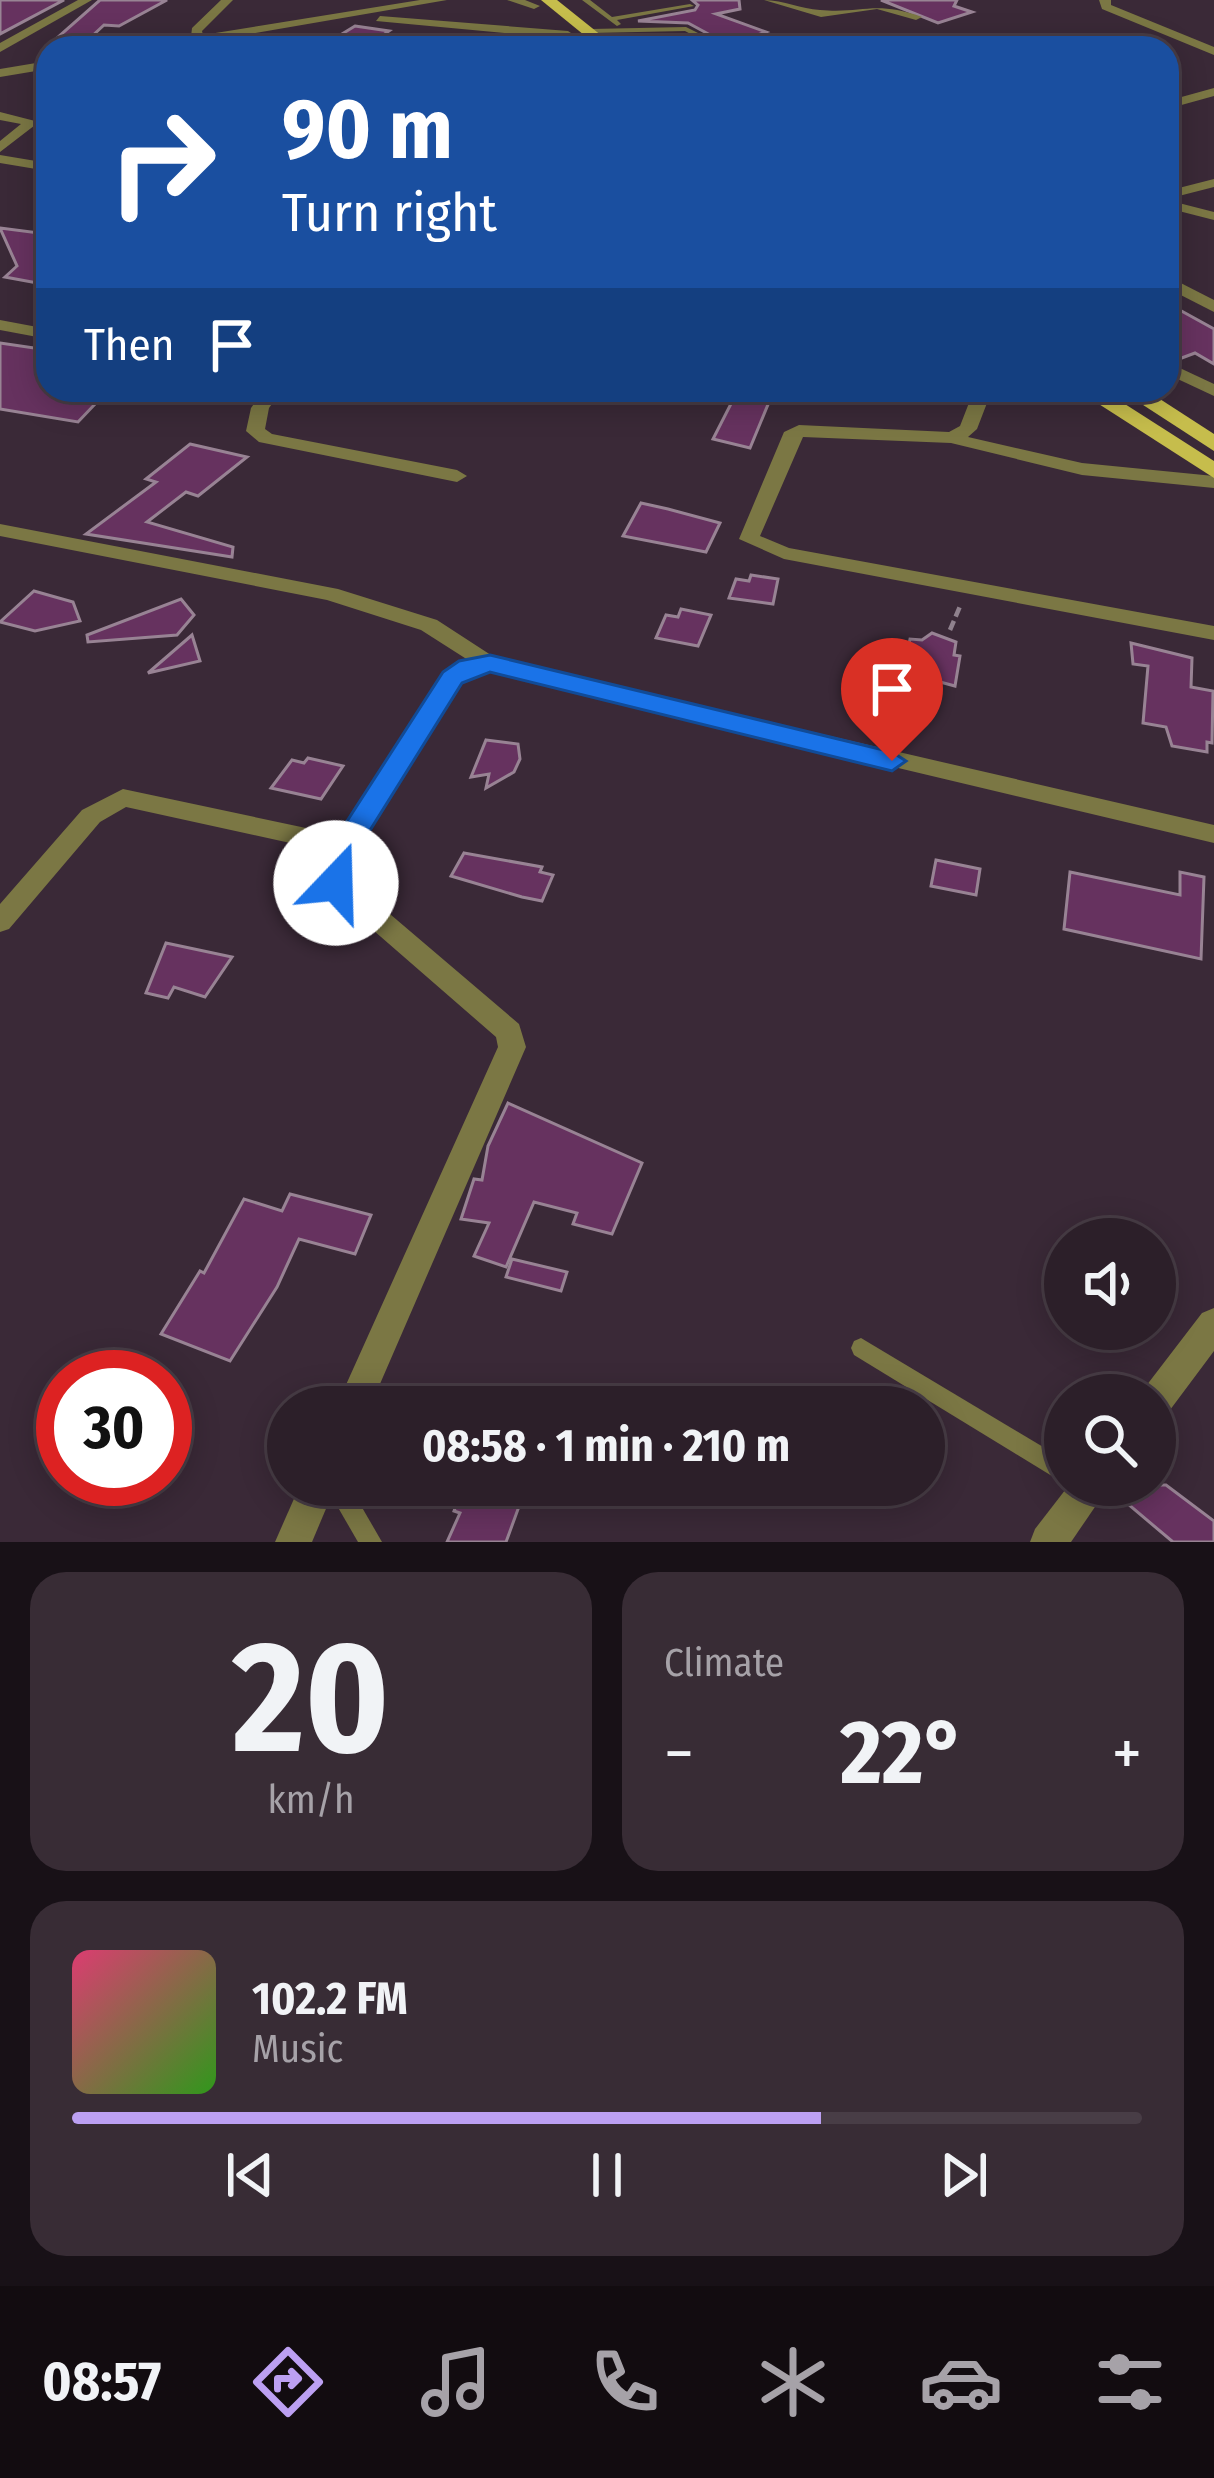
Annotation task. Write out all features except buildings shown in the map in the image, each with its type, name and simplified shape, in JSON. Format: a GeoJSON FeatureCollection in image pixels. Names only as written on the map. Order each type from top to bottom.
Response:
{"type":"FeatureCollection","features":[{"type":"Feature","properties":{"kind":"main road"},"geometry":{"type":"LineString","coordinates":[[536,2],[563,36]]}},
{"type":"Feature","properties":{"kind":"main road"},"geometry":{"type":"LineString","coordinates":[[536,2],[583,36]]}},
{"type":"Feature","properties":{"kind":"main road"},"geometry":{"type":"LineString","coordinates":[[1107,402],[1214,471]]}},
{"type":"Feature","properties":{"kind":"main road"},"geometry":{"type":"LineString","coordinates":[[1149,402],[1214,444]]}},
{"type":"Feature","properties":{"kind":"street"},"geometry":{"type":"LineString","coordinates":[[0,48],[86,0]]}},
{"type":"Feature","properties":{"kind":"street"},"geometry":{"type":"LineString","coordinates":[[197,36],[196,30],[227,0]]}},
{"type":"Feature","properties":{"kind":"street"},"geometry":{"type":"LineString","coordinates":[[217,36],[441,0]]}},
{"type":"Feature","properties":{"kind":"street"},"geometry":{"type":"LineString","coordinates":[[513,0],[536,2]]}},
{"type":"Feature","properties":{"kind":"street"},"geometry":{"type":"LineString","coordinates":[[770,0],[820,14],[878,6],[916,17]]}},
{"type":"Feature","properties":{"kind":"street"},"geometry":{"type":"LineString","coordinates":[[1105,0],[1106,7],[1179,36]]}},
{"type":"Feature","properties":{"kind":"street"},"geometry":{"type":"LineString","coordinates":[[354,14],[563,36]]}},
{"type":"Feature","properties":{"kind":"street"},"geometry":{"type":"LineString","coordinates":[[265,36],[277,27]]}},
{"type":"Feature","properties":{"kind":"street"},"geometry":{"type":"LineString","coordinates":[[1179,36],[1214,50]]}},
{"type":"Feature","properties":{"kind":"street"},"geometry":{"type":"LineString","coordinates":[[0,73],[36,66]]}},
{"type":"Feature","properties":{"kind":"street"},"geometry":{"type":"LineString","coordinates":[[1179,102],[1214,92]]}},
{"type":"Feature","properties":{"kind":"street"},"geometry":{"type":"LineString","coordinates":[[0,116],[32,122],[0,148]]}},
{"type":"Feature","properties":{"kind":"street"},"geometry":{"type":"LineString","coordinates":[[0,159],[36,164]]}},
{"type":"Feature","properties":{"kind":"street"},"geometry":{"type":"LineString","coordinates":[[1179,196],[1214,183]]}},
{"type":"Feature","properties":{"kind":"street"},"geometry":{"type":"LineString","coordinates":[[1179,204],[1214,216]]}},
{"type":"Feature","properties":{"kind":"street"},"geometry":{"type":"LineString","coordinates":[[1179,288],[1214,307]]}},
{"type":"Feature","properties":{"kind":"street"},"geometry":{"type":"LineString","coordinates":[[0,325],[36,332]]}},
{"type":"Feature","properties":{"kind":"street"},"geometry":{"type":"LineString","coordinates":[[1179,374],[1214,391]]}},
{"type":"Feature","properties":{"kind":"street"},"geometry":{"type":"LineString","coordinates":[[266,402],[254,421],[255,430],[266,438],[457,476]]}},
{"type":"Feature","properties":{"kind":"street"},"geometry":{"type":"LineString","coordinates":[[953,438],[968,429],[978,402]]}},
{"type":"Feature","properties":{"kind":"street"},"geometry":{"type":"LineString","coordinates":[[1214,482],[1108,476],[1011,458],[953,438],[799,430],[791,436],[749,539],[784,553],[1214,633]]}},
{"type":"Feature","properties":{"kind":"street"},"geometry":{"type":"LineString","coordinates":[[0,530],[332,594],[429,625],[490,664],[1214,834]]}},
{"type":"Feature","properties":{"kind":"street"},"geometry":{"type":"LineString","coordinates":[[362,1386],[512,1048],[509,1032],[345,896],[334,870],[452,678],[468,667],[490,664]]}},
{"type":"Feature","properties":{"kind":"street"},"geometry":{"type":"LineString","coordinates":[[0,922],[91,816],[124,798],[345,846]]}},
{"type":"Feature","properties":{"kind":"street"},"geometry":{"type":"LineString","coordinates":[[1176,1374],[1214,1324]]}},
{"type":"Feature","properties":{"kind":"street"},"geometry":{"type":"LineString","coordinates":[[293,1542],[309,1506]]}},
{"type":"Feature","properties":{"kind":"street"},"geometry":{"type":"LineString","coordinates":[[1048,1542],[1069,1506]]}},
{"type":"Feature","properties":{"kind":"lane"},"geometry":{"type":"LineString","coordinates":[[586,0],[622,31]]}},
{"type":"Feature","properties":{"kind":"lane"},"geometry":{"type":"LineString","coordinates":[[612,19],[690,6]]}},
{"type":"Feature","properties":{"kind":"lane"},"geometry":{"type":"LineString","coordinates":[[603,36],[686,29],[700,36]]}},
{"type":"Feature","properties":{"kind":"lane"},"geometry":{"type":"LineString","coordinates":[[861,1348],[1044,1459]]}},
{"type":"Feature","properties":{"kind":"lane"},"geometry":{"type":"LineString","coordinates":[[349,1506],[371,1542]]}},
{"type":"Feature","properties":{"kind":"path"},"geometry":{"type":"LineString","coordinates":[[950,630],[967,588]]}},
{"type":"Feature","properties":{"kind":"route"},"geometry":{"type":"LineString","coordinates":[[336,883],[334,870],[345,846],[452,678],[468,667],[490,664],[892,761]]}}]}
